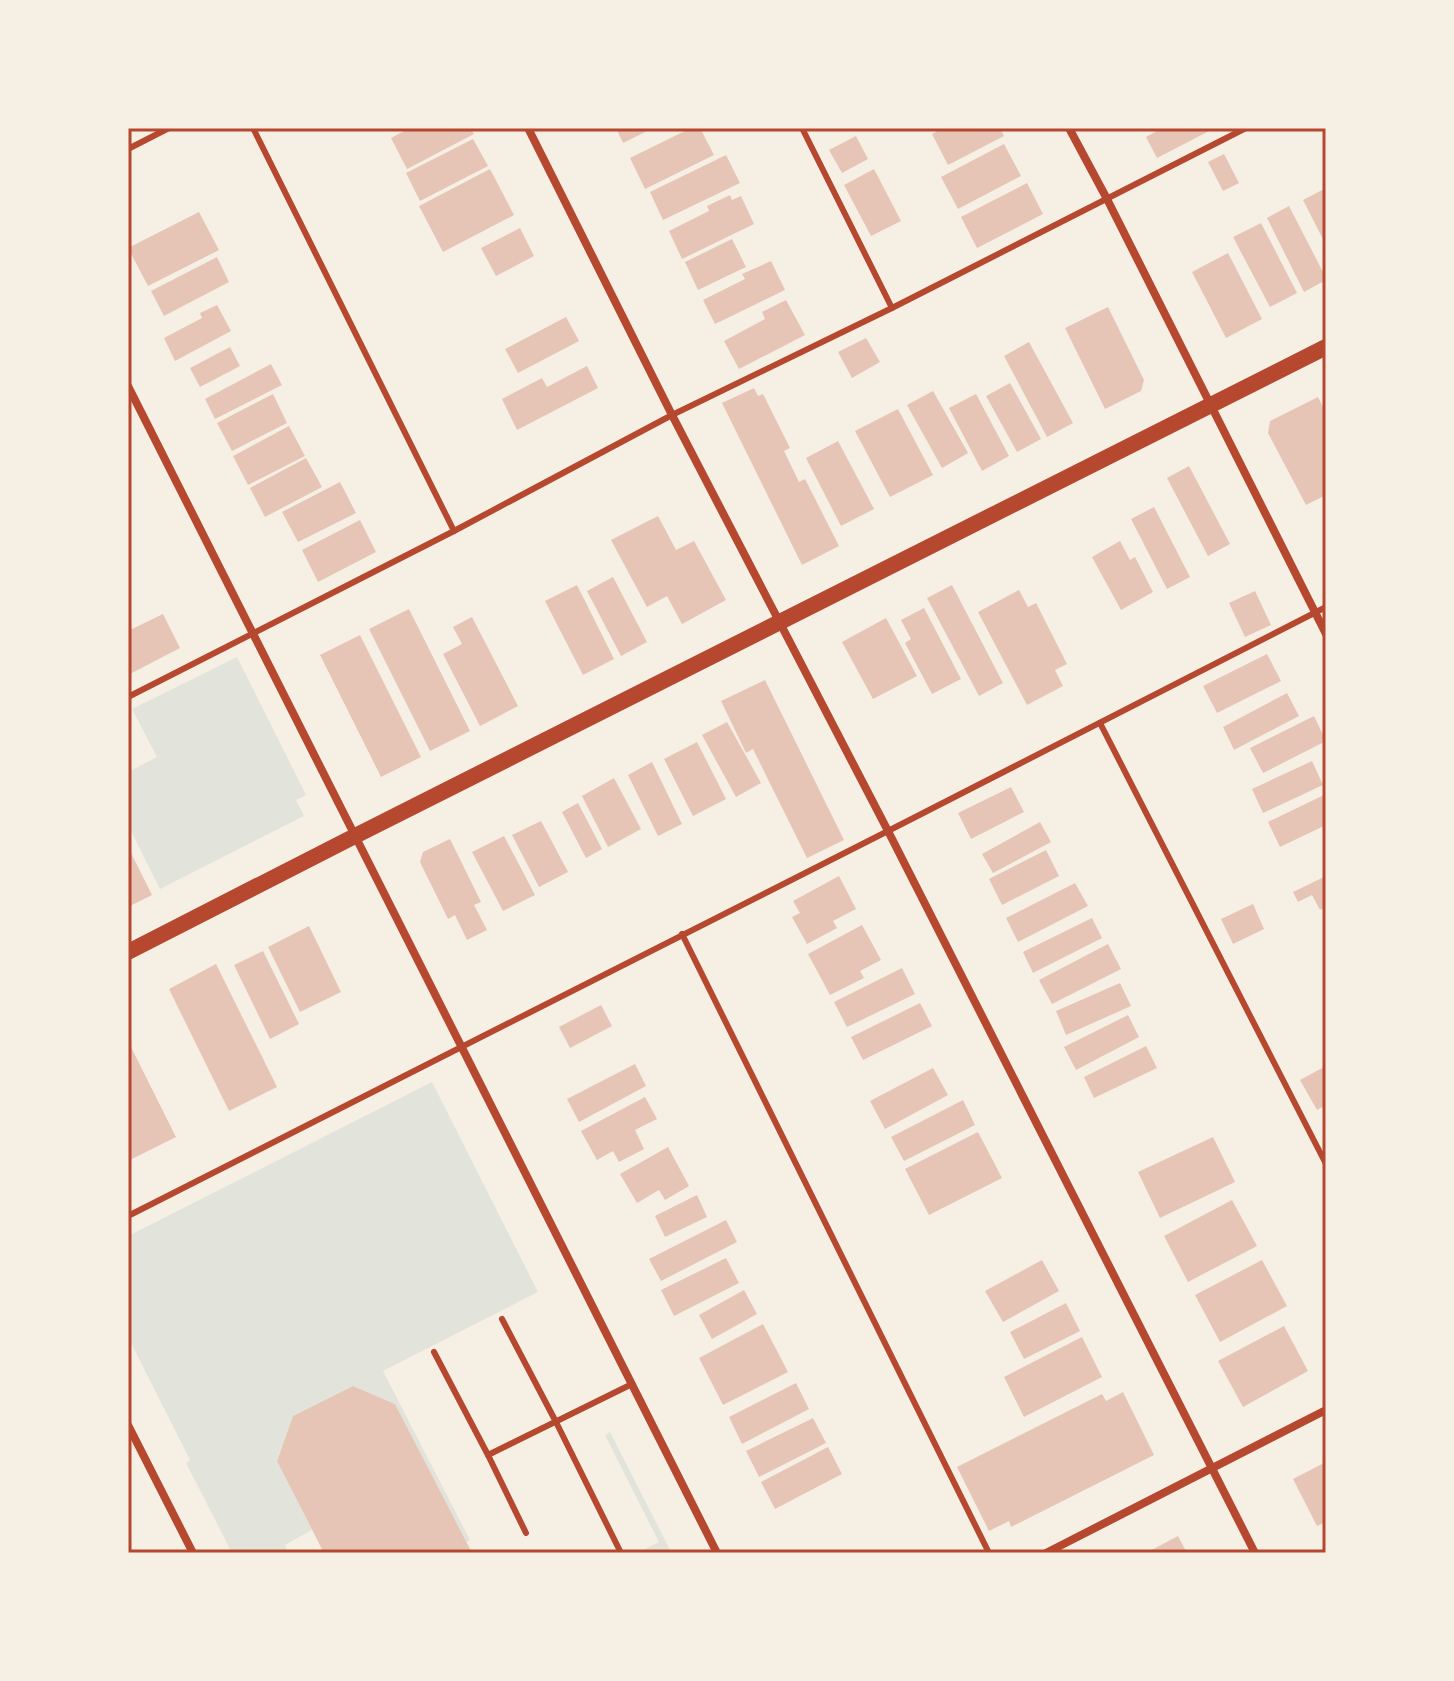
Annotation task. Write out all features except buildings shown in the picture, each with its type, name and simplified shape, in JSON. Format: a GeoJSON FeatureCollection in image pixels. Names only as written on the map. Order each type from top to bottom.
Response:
{"type":"FeatureCollection","features":[{"type":"Feature","properties":{"kind":"main road"},"geometry":{"type":"LineString","coordinates":[[128,952],[1326,347]]}},
{"type":"Feature","properties":{"kind":"street"},"geometry":{"type":"LineString","coordinates":[[528,128],[1255,1553]]}},
{"type":"Feature","properties":{"kind":"street"},"geometry":{"type":"LineString","coordinates":[[1069,128],[1326,634]]}},
{"type":"Feature","properties":{"kind":"street"},"geometry":{"type":"LineString","coordinates":[[128,386],[717,1553]]}},
{"type":"Feature","properties":{"kind":"street"},"geometry":{"type":"LineString","coordinates":[[1046,1553],[1326,1410]]}},
{"type":"Feature","properties":{"kind":"street"},"geometry":{"type":"LineString","coordinates":[[128,1425],[193,1553]]}},
{"type":"Feature","properties":{"kind":"lane"},"geometry":{"type":"LineString","coordinates":[[128,149],[169,128]]}},
{"type":"Feature","properties":{"kind":"lane"},"geometry":{"type":"LineString","coordinates":[[253,128],[454,531]]}},
{"type":"Feature","properties":{"kind":"lane"},"geometry":{"type":"LineString","coordinates":[[802,128],[892,308]]}},
{"type":"Feature","properties":{"kind":"lane"},"geometry":{"type":"LineString","coordinates":[[128,697],[454,531],[672,415],[892,308],[1246,128]]}},
{"type":"Feature","properties":{"kind":"lane"},"geometry":{"type":"LineString","coordinates":[[128,1216],[1326,607]]}},
{"type":"Feature","properties":{"kind":"lane"},"geometry":{"type":"LineString","coordinates":[[1100,723],[1326,1164]]}},
{"type":"Feature","properties":{"kind":"lane"},"geometry":{"type":"LineString","coordinates":[[682,934],[989,1553]]}},
{"type":"Feature","properties":{"kind":"lane"},"geometry":{"type":"LineString","coordinates":[[502,1319],[621,1553]]}},
{"type":"Feature","properties":{"kind":"lane"},"geometry":{"type":"LineString","coordinates":[[434,1352],[526,1533]]}},
{"type":"Feature","properties":{"kind":"lane"},"geometry":{"type":"LineString","coordinates":[[488,1455],[632,1384]]}},
{"type":"Feature","properties":{"kind":"shaded area"},"geometry":{"type":"Polygon","coordinates":[[[237,657],[306,795],[296,800],[304,816],[160,889],[128,825],[128,772],[157,757],[132,709],[237,657]]]}},
{"type":"Feature","properties":{"kind":"shaded area"},"geometry":{"type":"Polygon","coordinates":[[[432,1082],[538,1292],[383,1371],[470,1540],[466,1543],[395,1404],[353,1386],[293,1416],[277,1460],[312,1530],[285,1545],[286,1553],[232,1553],[186,1463],[190,1460],[128,1337],[128,1236],[432,1082]]]}},
{"type":"Feature","properties":{"kind":"shaded area"},"geometry":{"type":"Polygon","coordinates":[[[610,1432],[671,1553],[637,1553],[659,1542],[605,1435],[610,1432]]]}}]}
